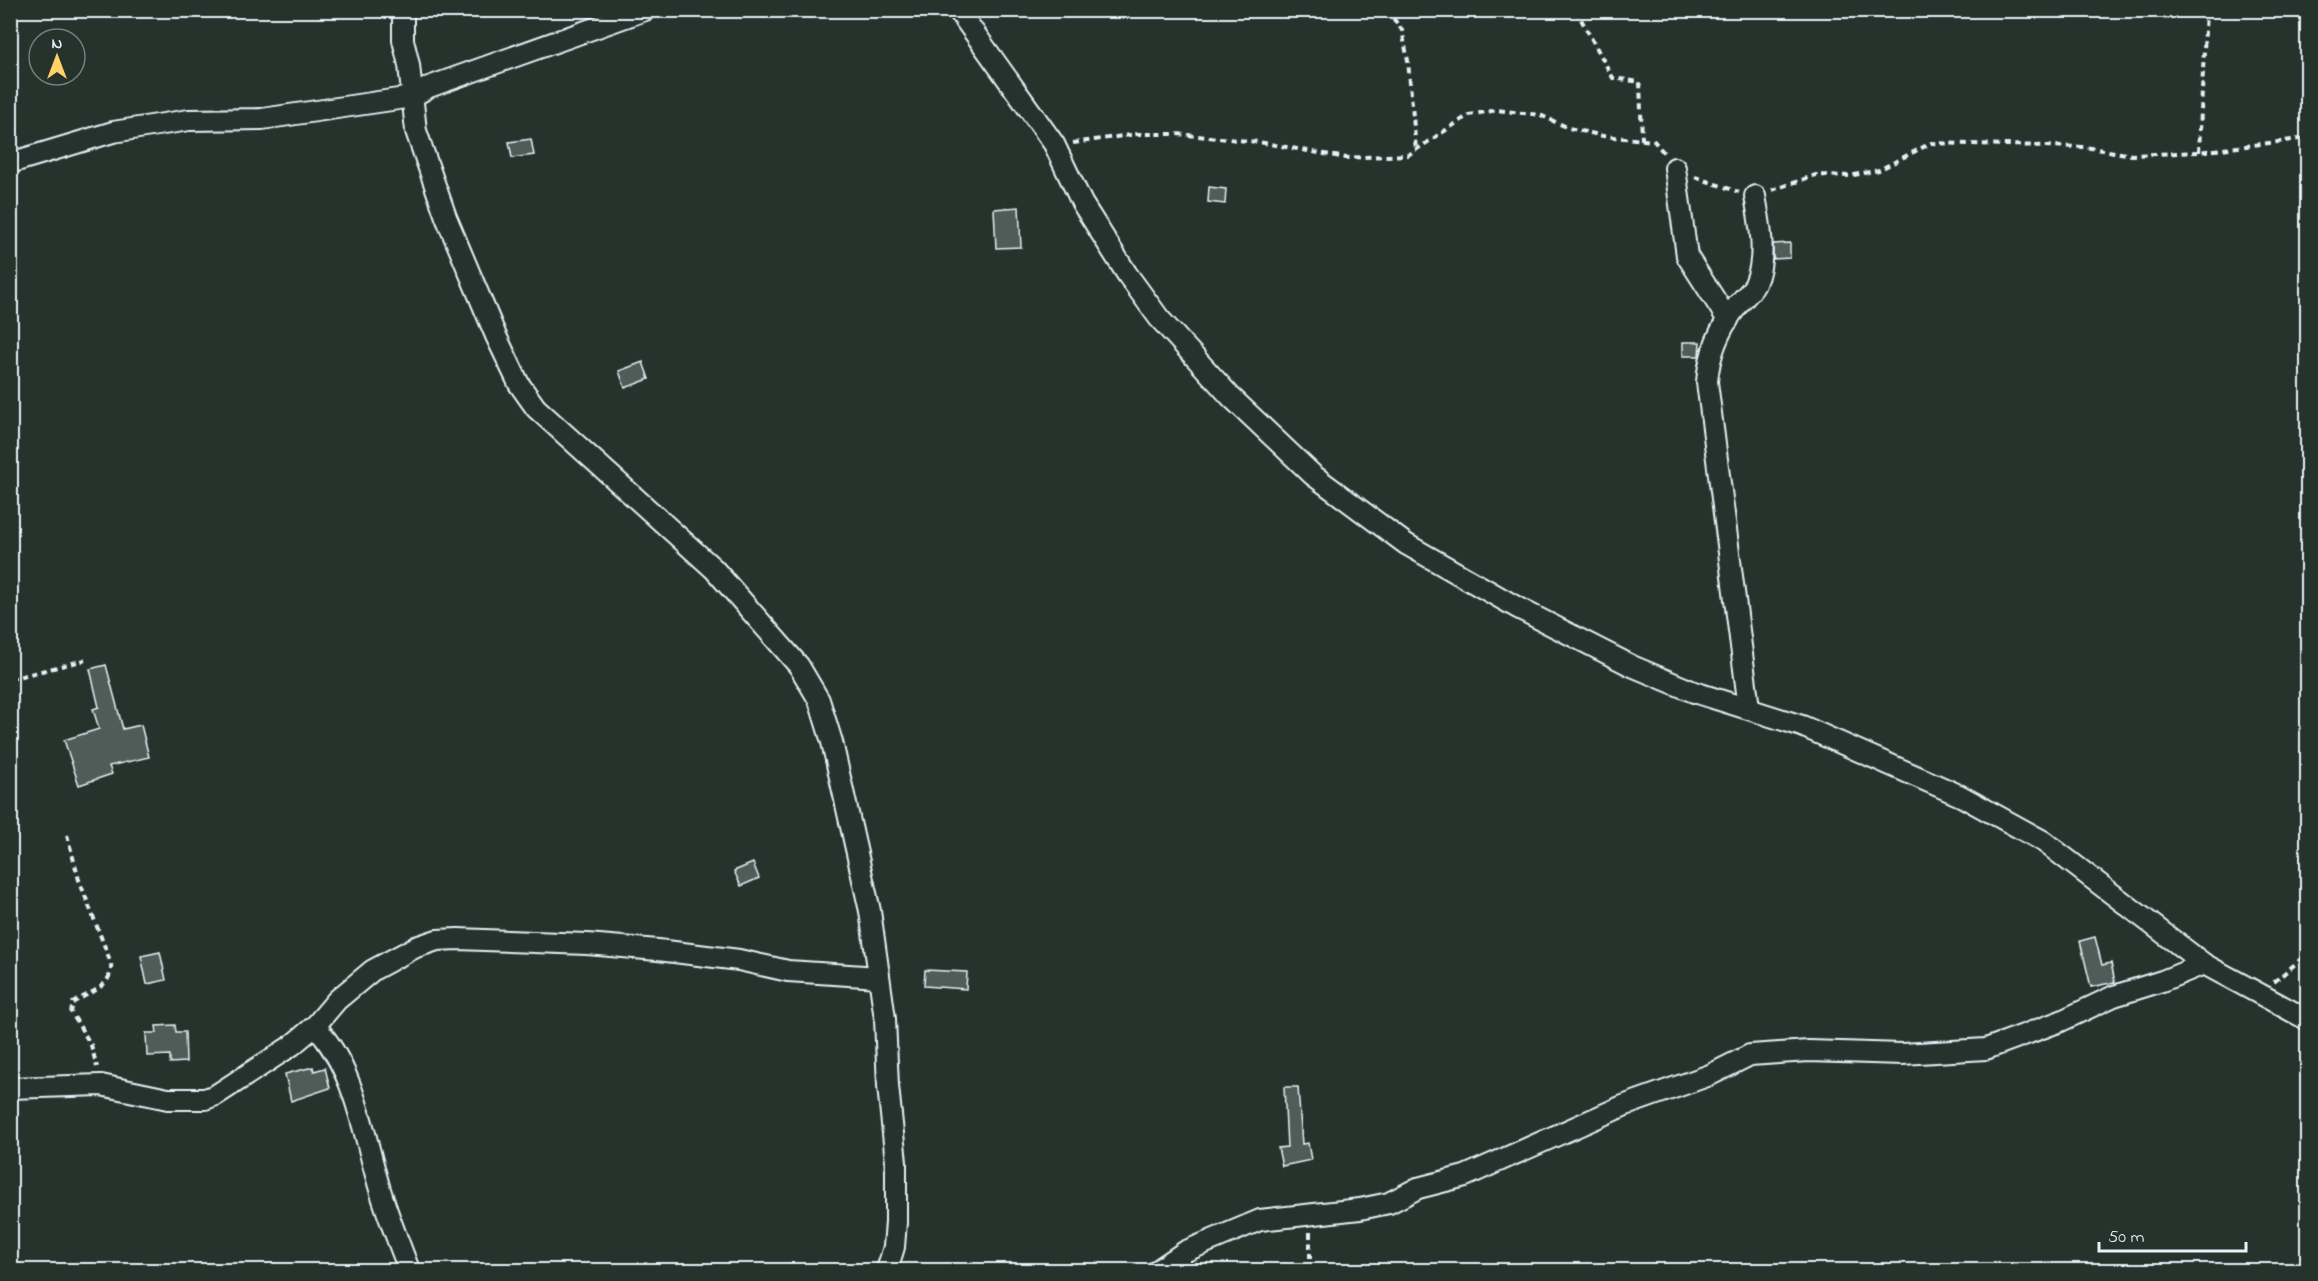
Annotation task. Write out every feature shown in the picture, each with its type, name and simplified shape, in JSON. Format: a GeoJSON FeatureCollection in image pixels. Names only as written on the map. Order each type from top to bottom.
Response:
{"type":"FeatureCollection","features":[{"type":"Feature","properties":{"kind":"street"},"geometry":{"type":"LineString","coordinates":[[403,10],[402,40],[416,131],[446,218],[519,384],[536,408],[714,569],[799,666],[819,700],[853,832],[870,911],[879,977],[896,1162],[894,1247],[887,1270]]}},
{"type":"Feature","properties":{"kind":"street"},"geometry":{"type":"LineString","coordinates":[[10,164],[113,132],[189,120],[262,119],[412,97],[429,87],[645,10]]}},
{"type":"Feature","properties":{"kind":"street"},"geometry":{"type":"LineString","coordinates":[[958,10],[1054,144],[1082,203],[1126,274],[1159,318],[1232,397],[1313,475],[1406,544],[1518,608],[1632,666],[1694,692],[1749,708],[1881,758],[1961,796],[2043,841],[2204,964],[2307,1020]]}},
{"type":"Feature","properties":{"kind":"street"},"geometry":{"type":"LineString","coordinates":[[1675,168],[1687,256],[1728,320]]}},
{"type":"Feature","properties":{"kind":"street"},"geometry":{"type":"LineString","coordinates":[[1749,708],[1707,382],[1716,336],[1755,285],[1760,261],[1761,228],[1755,196]]}},
{"type":"Feature","properties":{"kind":"street"},"geometry":{"type":"LineString","coordinates":[[10,1088],[101,1085],[168,1099],[205,1099],[216,1095],[291,1046],[315,1026],[337,1000],[373,970],[405,952],[437,940],[587,944],[739,960],[788,971],[879,977]]}},
{"type":"Feature","properties":{"kind":"street"},"geometry":{"type":"LineString","coordinates":[[1158,1270],[1186,1251],[1260,1220],[1360,1209],[1389,1203],[1418,1188],[1465,1176],[1623,1106],[1710,1075],[1750,1055],[1809,1051],[1902,1054],[1986,1049],[2061,1021],[2114,996],[2162,981],[2204,964]]}},
{"type":"Feature","properties":{"kind":"street"},"geometry":{"type":"LineString","coordinates":[[315,1026],[339,1058],[361,1120],[377,1182],[409,1270]]}},
{"type":"Feature","properties":{"kind":"path"},"geometry":{"type":"LineString","coordinates":[[197,14],[239,10]]}},
{"type":"Feature","properties":{"kind":"path"},"geometry":{"type":"LineString","coordinates":[[1386,10],[1402,30],[1408,61],[1416,150]]}},
{"type":"Feature","properties":{"kind":"path"},"geometry":{"type":"LineString","coordinates":[[1576,10],[1613,78],[1640,82],[1642,140]]}},
{"type":"Feature","properties":{"kind":"path"},"geometry":{"type":"LineString","coordinates":[[2199,152],[2206,10]]}},
{"type":"Feature","properties":{"kind":"path"},"geometry":{"type":"LineString","coordinates":[[10,679],[85,660]]}},
{"type":"Feature","properties":{"kind":"path"},"geometry":{"type":"LineString","coordinates":[[67,835],[79,880],[111,963],[112,975],[107,983],[73,1003],[71,1012],[91,1045],[101,1085]]}},
{"type":"Feature","properties":{"kind":"path"},"geometry":{"type":"LineString","coordinates":[[2260,994],[2307,953]]}},
{"type":"Feature","properties":{"kind":"path"},"geometry":{"type":"LineString","coordinates":[[1310,1213],[1310,1270]]}},
{"type":"Feature","properties":{"kind":"building"},"geometry":{"type":"Polygon","coordinates":[[[531,139],[534,155],[512,158],[509,142],[531,139]]]}},
{"type":"Feature","properties":{"kind":"building"},"geometry":{"type":"Polygon","coordinates":[[[1209,187],[1226,189],[1225,204],[1208,202],[1209,187]]]}},
{"type":"Feature","properties":{"kind":"building"},"geometry":{"type":"Polygon","coordinates":[[[1019,207],[1021,247],[996,248],[994,209],[1019,207]]]}},
{"type":"Feature","properties":{"kind":"building"},"geometry":{"type":"Polygon","coordinates":[[[1790,243],[1790,258],[1773,259],[1773,244],[1790,243]]]}},
{"type":"Feature","properties":{"kind":"building"},"geometry":{"type":"Polygon","coordinates":[[[1683,342],[1700,342],[1699,356],[1683,356],[1683,342]]]}},
{"type":"Feature","properties":{"kind":"building"},"geometry":{"type":"Polygon","coordinates":[[[643,362],[649,379],[625,388],[619,371],[643,362]]]}},
{"type":"Feature","properties":{"kind":"building"},"geometry":{"type":"Polygon","coordinates":[[[106,665],[123,729],[141,725],[149,757],[109,766],[112,774],[79,785],[64,740],[99,729],[93,709],[99,707],[90,669],[106,665]]]}},
{"type":"Feature","properties":{"kind":"building"},"geometry":{"type":"Polygon","coordinates":[[[753,863],[759,878],[741,886],[734,871],[753,863]]]}},
{"type":"Feature","properties":{"kind":"building"},"geometry":{"type":"Polygon","coordinates":[[[2095,937],[2102,965],[2111,963],[2115,982],[2091,987],[2080,941],[2095,937]]]}},
{"type":"Feature","properties":{"kind":"building"},"geometry":{"type":"Polygon","coordinates":[[[160,952],[166,980],[147,984],[141,956],[160,952]]]}},
{"type":"Feature","properties":{"kind":"building"},"geometry":{"type":"Polygon","coordinates":[[[925,970],[967,972],[966,989],[924,986],[925,970]]]}},
{"type":"Feature","properties":{"kind":"building"},"geometry":{"type":"Polygon","coordinates":[[[175,1025],[176,1032],[185,1032],[186,1062],[170,1063],[170,1055],[147,1056],[146,1033],[157,1033],[156,1026],[175,1025]]]}},
{"type":"Feature","properties":{"kind":"building"},"geometry":{"type":"Polygon","coordinates":[[[313,1067],[314,1071],[325,1068],[330,1088],[291,1101],[285,1074],[313,1067]]]}},
{"type":"Feature","properties":{"kind":"building"},"geometry":{"type":"Polygon","coordinates":[[[1284,1087],[1298,1087],[1302,1144],[1308,1143],[1311,1160],[1282,1166],[1278,1148],[1287,1147],[1284,1087]]]}}]}
